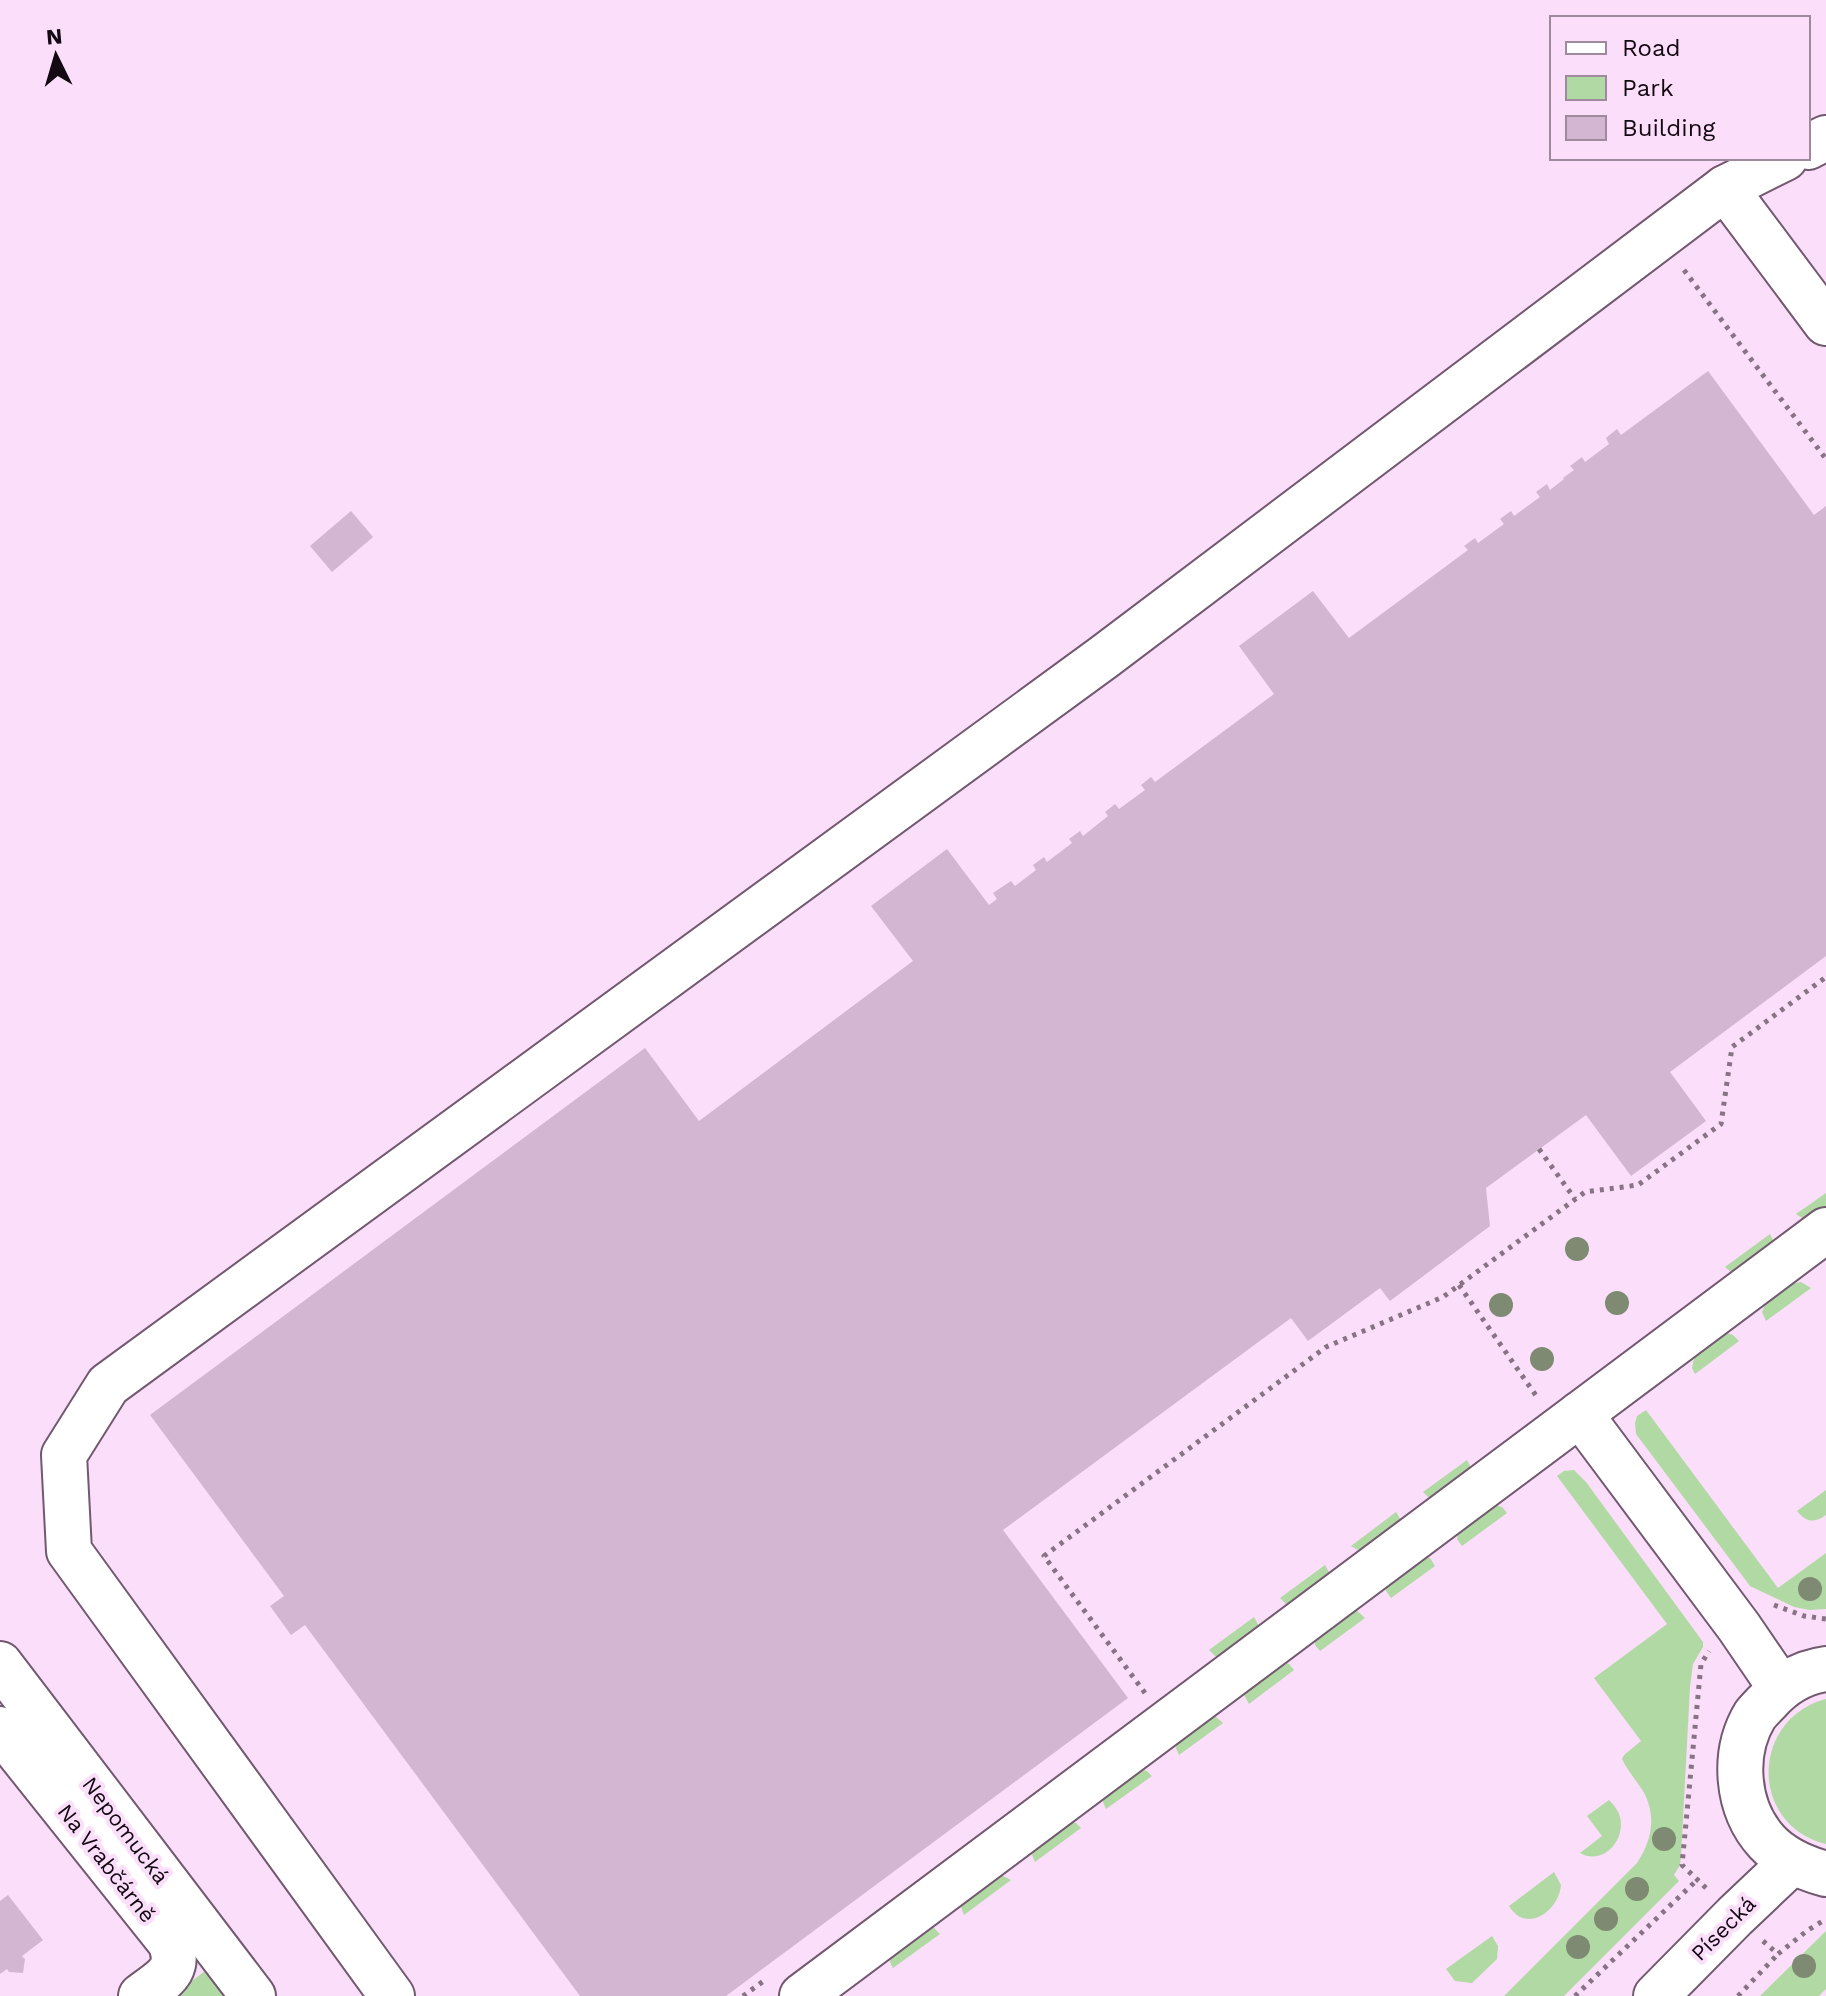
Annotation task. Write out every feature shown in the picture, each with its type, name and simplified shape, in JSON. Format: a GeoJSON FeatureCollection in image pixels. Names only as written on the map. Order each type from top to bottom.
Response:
{"type":"FeatureCollection","features":[{"type":"Feature","properties":{"kind":"street"},"geometry":{"type":"LineString","coordinates":[[392,1996],[69,1551],[64,1455],[108,1385],[1104,657],[1725,188],[1781,160]]}},
{"type":"Feature","properties":{"kind":"street"},"geometry":{"type":"LineString","coordinates":[[1725,188],[1826,323]]}},
{"type":"Feature","properties":{"kind":"street"},"geometry":{"type":"LineString","coordinates":[[785,1987],[1564,1426],[1826,1230]]}},
{"type":"Feature","properties":{"kind":"street"},"geometry":{"type":"LineString","coordinates":[[1564,1426],[1739,1627],[1780,1687]]}},
{"type":"Feature","properties":{"kind":"street"},"geometry":{"type":"LineString","coordinates":[[1809,1868],[1767,1841],[1748,1813],[1740,1782],[1742,1748],[1756,1714],[1780,1687],[1813,1670],[1826,1669]]}},
{"type":"Feature","properties":{"kind":"street","name":"Nepomucká"},"geometry":{"type":"LineString","coordinates":[[6,1685],[253,1996]]}},
{"type":"Feature","properties":{"kind":"street","name":"Na Vrabčárně"},"geometry":{"type":"LineString","coordinates":[[0,1729],[170,1942],[174,1964],[156,1985]]}},
{"type":"Feature","properties":{"kind":"street","name":"Písecká"},"geometry":{"type":"LineString","coordinates":[[1656,1996],[1735,1916],[1809,1868]]}},
{"type":"Feature","properties":{"kind":"path"},"geometry":{"type":"LineString","coordinates":[[1684,270],[1826,459]]}},
{"type":"Feature","properties":{"kind":"path"},"geometry":{"type":"LineString","coordinates":[[1148,1697],[1044,1556],[1326,1347],[1443,1297],[1585,1192],[1638,1185],[1721,1124],[1732,1047],[1826,977]]}},
{"type":"Feature","properties":{"kind":"path"},"geometry":{"type":"LineString","coordinates":[[1539,1149],[1575,1199]]}},
{"type":"Feature","properties":{"kind":"path"},"geometry":{"type":"LineString","coordinates":[[1459,1285],[1537,1397],[1539,1427],[1564,1426]]}},
{"type":"Feature","properties":{"kind":"path"},"geometry":{"type":"LineString","coordinates":[[1575,1996],[1697,1880]]}},
{"type":"Feature","properties":{"kind":"path"},"geometry":{"type":"LineString","coordinates":[[1738,1996],[1778,1954]]}},
{"type":"Feature","properties":{"kind":"path"},"geometry":{"type":"LineString","coordinates":[[743,1996],[785,1987]]}},
{"type":"Feature","properties":{"kind":"green space"},"geometry":{"type":"Polygon","coordinates":[[[1826,1193],[1826,1214],[1807,1219],[1796,1214],[1826,1193]]]}},
{"type":"Feature","properties":{"kind":"green space"},"geometry":{"type":"Polygon","coordinates":[[[1770,1234],[1775,1244],[1740,1273],[1731,1272],[1725,1267],[1770,1234]]]}},
{"type":"Feature","properties":{"kind":"green space"},"geometry":{"type":"Polygon","coordinates":[[[1801,1282],[1811,1288],[1766,1321],[1762,1312],[1772,1295],[1787,1285],[1801,1282]]]}},
{"type":"Feature","properties":{"kind":"green space"},"geometry":{"type":"Polygon","coordinates":[[[1727,1333],[1739,1341],[1695,1374],[1692,1368],[1695,1353],[1720,1334],[1727,1333]]]}},
{"type":"Feature","properties":{"kind":"green space"},"geometry":{"type":"Polygon","coordinates":[[[1646,1410],[1778,1588],[1826,1553],[1826,1609],[1794,1607],[1750,1586],[1636,1434],[1637,1416],[1646,1410]]]}},
{"type":"Feature","properties":{"kind":"green space"},"geometry":{"type":"Polygon","coordinates":[[[1467,1460],[1472,1470],[1436,1498],[1428,1497],[1423,1492],[1467,1460]]]}},
{"type":"Feature","properties":{"kind":"green space"},"geometry":{"type":"Polygon","coordinates":[[[1574,1470],[1703,1642],[1693,1664],[1690,1687],[1681,1856],[1674,1875],[1679,1881],[1564,1996],[1504,1996],[1637,1863],[1651,1828],[1647,1800],[1622,1759],[1641,1741],[1594,1678],[1667,1624],[1557,1476],[1574,1470]]]}},
{"type":"Feature","properties":{"kind":"green space"},"geometry":{"type":"Polygon","coordinates":[[[1826,1490],[1826,1515],[1811,1520],[1797,1511],[1826,1490]]]}},
{"type":"Feature","properties":{"kind":"green space"},"geometry":{"type":"Polygon","coordinates":[[[1495,1505],[1507,1513],[1462,1546],[1457,1539],[1466,1522],[1476,1513],[1495,1505]]]}},
{"type":"Feature","properties":{"kind":"green space"},"geometry":{"type":"Polygon","coordinates":[[[1396,1512],[1401,1526],[1363,1551],[1351,1546],[1396,1512]]]}},
{"type":"Feature","properties":{"kind":"green space"},"geometry":{"type":"Polygon","coordinates":[[[1426,1557],[1435,1566],[1391,1598],[1386,1586],[1426,1557]]]}},
{"type":"Feature","properties":{"kind":"green space"},"geometry":{"type":"Polygon","coordinates":[[[1325,1565],[1330,1574],[1293,1605],[1286,1604],[1280,1598],[1325,1565]]]}},
{"type":"Feature","properties":{"kind":"green space"},"geometry":{"type":"Polygon","coordinates":[[[1355,1609],[1365,1618],[1320,1651],[1315,1639],[1355,1609]]]}},
{"type":"Feature","properties":{"kind":"green space"},"geometry":{"type":"Polygon","coordinates":[[[1254,1617],[1259,1626],[1258,1632],[1221,1657],[1209,1650],[1254,1617]]]}},
{"type":"Feature","properties":{"kind":"green space"},"geometry":{"type":"Polygon","coordinates":[[[1282,1661],[1294,1670],[1249,1704],[1243,1693],[1282,1661]]]}},
{"type":"Feature","properties":{"kind":"green space"},"geometry":{"type":"Polygon","coordinates":[[[1826,1699],[1826,1844],[1801,1833],[1783,1816],[1772,1795],[1769,1772],[1772,1749],[1783,1727],[1801,1710],[1826,1699]]]}},
{"type":"Feature","properties":{"kind":"green space"},"geometry":{"type":"Polygon","coordinates":[[[1209,1716],[1223,1723],[1179,1755],[1177,1741],[1209,1716]]]}},
{"type":"Feature","properties":{"kind":"green space"},"geometry":{"type":"Polygon","coordinates":[[[1139,1769],[1152,1776],[1106,1809],[1104,1795],[1139,1769]]]}},
{"type":"Feature","properties":{"kind":"green space"},"geometry":{"type":"Polygon","coordinates":[[[1609,1800],[1620,1817],[1620,1834],[1616,1842],[1597,1856],[1580,1853],[1602,1836],[1587,1816],[1609,1800]]]}},
{"type":"Feature","properties":{"kind":"green space"},"geometry":{"type":"Polygon","coordinates":[[[1068,1821],[1081,1828],[1035,1862],[1032,1855],[1034,1846],[1068,1821]]]}},
{"type":"Feature","properties":{"kind":"green space"},"geometry":{"type":"Polygon","coordinates":[[[1554,1872],[1561,1885],[1555,1903],[1533,1919],[1516,1914],[1509,1906],[1554,1872]]]}},
{"type":"Feature","properties":{"kind":"green space"},"geometry":{"type":"Polygon","coordinates":[[[999,1874],[1011,1880],[964,1915],[961,1907],[963,1898],[999,1874]]]}},
{"type":"Feature","properties":{"kind":"green space"},"geometry":{"type":"Polygon","coordinates":[[[926,1926],[933,1927],[940,1934],[893,1968],[891,1954],[926,1926]]]}},
{"type":"Feature","properties":{"kind":"green space"},"geometry":{"type":"Polygon","coordinates":[[[1826,1931],[1826,1989],[1819,1996],[1760,1996],[1826,1931]]]}},
{"type":"Feature","properties":{"kind":"green space"},"geometry":{"type":"Polygon","coordinates":[[[1492,1936],[1498,1946],[1497,1959],[1472,1983],[1455,1981],[1446,1969],[1492,1936]]]}},
{"type":"Feature","properties":{"kind":"green space"},"geometry":{"type":"Polygon","coordinates":[[[209,1968],[231,1996],[172,1996],[209,1968]]]}},
{"type":"Feature","properties":{"kind":"building"},"geometry":{"type":"Polygon","coordinates":[[[1708,371],[1814,515],[1826,506],[1826,956],[1670,1072],[1706,1121],[1631,1176],[1586,1115],[1486,1188],[1490,1226],[1390,1301],[1380,1288],[1308,1341],[1291,1318],[1003,1530],[1128,1698],[726,1996],[580,1996],[305,1625],[291,1635],[270,1606],[284,1596],[150,1415],[645,1048],[699,1121],[913,961],[871,906],[947,849],[989,905],[997,899],[993,893],[1011,881],[1015,886],[1036,870],[1033,865],[1044,857],[1047,862],[1072,843],[1069,839],[1080,831],[1083,836],[1108,816],[1105,812],[1115,804],[1119,809],[1145,790],[1141,785],[1151,777],[1155,782],[1274,694],[1239,646],[1313,591],[1349,638],[1468,550],[1464,546],[1475,538],[1478,543],[1504,524],[1500,519],[1511,511],[1514,516],[1540,497],[1536,492],[1547,484],[1550,490],[1574,470],[1570,466],[1582,457],[1585,462],[1609,444],[1606,438],[1617,429],[1621,435],[1708,371]]]}},
{"type":"Feature","properties":{"kind":"building"},"geometry":{"type":"Polygon","coordinates":[[[351,511],[373,537],[332,572],[310,546],[351,511]]]}},
{"type":"Feature","properties":{"kind":"building"},"geometry":{"type":"Polygon","coordinates":[[[8,1895],[43,1940],[22,1956],[25,1959],[23,1973],[9,1972],[7,1969],[0,1974],[0,1901],[8,1895]]]}}]}
